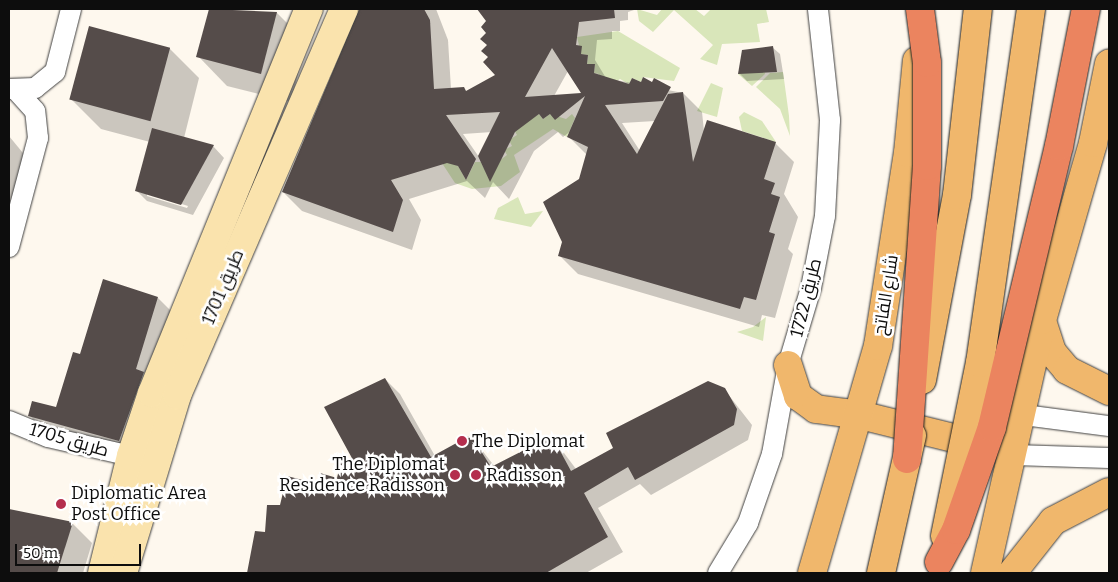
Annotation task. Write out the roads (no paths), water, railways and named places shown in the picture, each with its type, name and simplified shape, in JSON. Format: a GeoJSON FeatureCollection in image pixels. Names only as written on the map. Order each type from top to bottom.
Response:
{"type":"FeatureCollection","features":[{"type":"Feature","properties":{"kind":"highway"},"geometry":{"type":"LineString","coordinates":[[907,459],[927,166],[927,63],[921,9]]}},
{"type":"Feature","properties":{"kind":"highway"},"geometry":{"type":"LineString","coordinates":[[938,568],[956,530],[992,427],[1059,146],[1086,9]]}},
{"type":"Feature","properties":{"kind":"main road","name":"شارع الفاتح"},"geometry":{"type":"LineString","coordinates":[[812,573],[860,415],[878,346],[908,153],[921,9]]}},
{"type":"Feature","properties":{"kind":"main road"},"geometry":{"type":"LineString","coordinates":[[881,573],[907,459],[956,195],[978,9]]}},
{"type":"Feature","properties":{"kind":"main road"},"geometry":{"type":"LineString","coordinates":[[938,568],[980,363],[1031,9]]}},
{"type":"Feature","properties":{"kind":"main road"},"geometry":{"type":"LineString","coordinates":[[985,573],[1019,435],[1042,320],[1093,143],[1109,64]]}},
{"type":"Feature","properties":{"kind":"main road"},"geometry":{"type":"LineString","coordinates":[[1042,320],[1052,352],[1066,370],[1109,391]]}},
{"type":"Feature","properties":{"kind":"main road"},"geometry":{"type":"LineString","coordinates":[[788,365],[792,387],[806,403],[829,412],[860,415],[962,440],[995,440],[1019,435]]}},
{"type":"Feature","properties":{"kind":"main road"},"geometry":{"type":"LineString","coordinates":[[1012,573],[1053,521],[1109,492]]}},
{"type":"Feature","properties":{"kind":"street"},"geometry":{"type":"LineString","coordinates":[[13,90],[35,88],[55,72],[71,9]]}},
{"type":"Feature","properties":{"kind":"street","name":"طريق 1701"},"geometry":{"type":"LineString","coordinates":[[115,565],[131,456],[156,384],[309,9]]}},
{"type":"Feature","properties":{"kind":"street","name":"طريق 1701"},"geometry":{"type":"LineString","coordinates":[[115,565],[177,395],[344,9]]}},
{"type":"Feature","properties":{"kind":"street","name":"طريق 1722"},"geometry":{"type":"LineString","coordinates":[[718,573],[757,499],[772,454],[788,365],[811,288],[830,174],[830,120],[818,9]]}},
{"type":"Feature","properties":{"kind":"street"},"geometry":{"type":"LineString","coordinates":[[9,247],[38,138],[34,111],[13,90]]}},
{"type":"Feature","properties":{"kind":"street","name":"طريق 1705"},"geometry":{"type":"LineString","coordinates":[[9,421],[48,437],[131,456]]}},
{"type":"Feature","properties":{"kind":"street"},"geometry":{"type":"LineString","coordinates":[[1019,435],[1109,426]]}},
{"type":"Feature","properties":{"kind":"street"},"geometry":{"type":"LineString","coordinates":[[1019,435],[1109,458]]}},
{"type":"Feature","properties":{"kind":"place","name":"The Diplomat"},"geometry":{"type":"Point","coordinates":[462,441]}},
{"type":"Feature","properties":{"kind":"place","name":"The Diplomat Residence Radisson"},"geometry":{"type":"Point","coordinates":[455,475]}},
{"type":"Feature","properties":{"kind":"place","name":"Radisson"},"geometry":{"type":"Point","coordinates":[476,475]}},
{"type":"Feature","properties":{"kind":"place","name":"Diplomatic Area Post Office"},"geometry":{"type":"Point","coordinates":[61,504]}}]}
